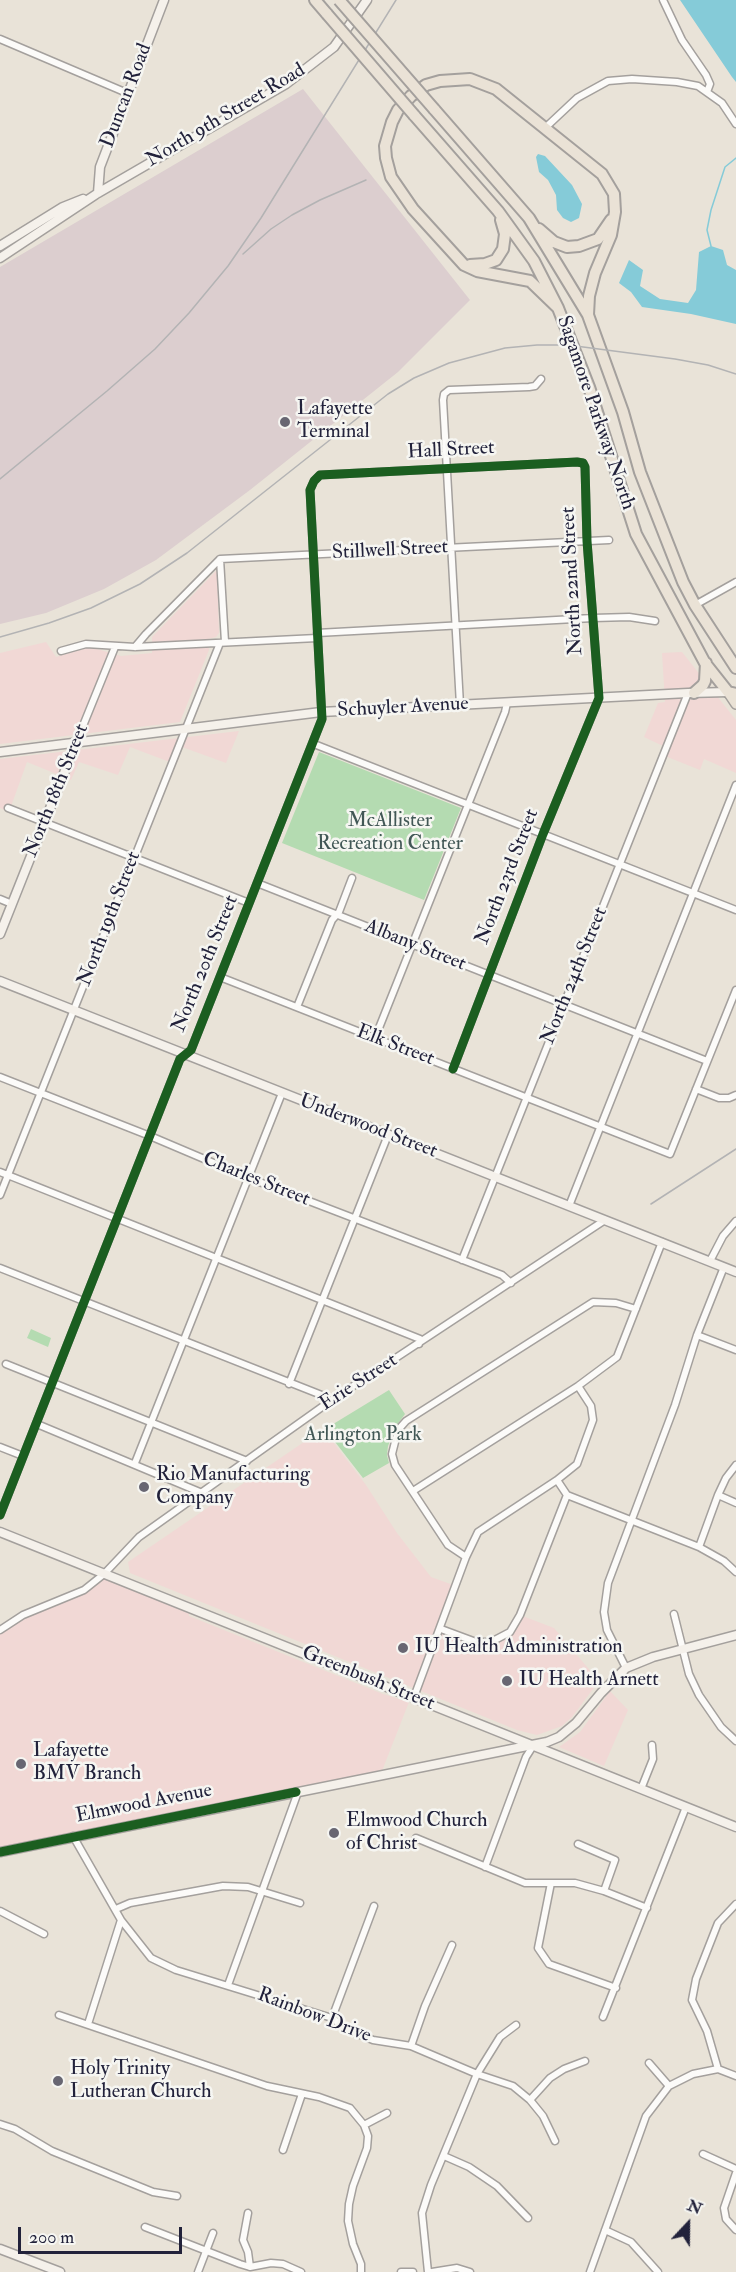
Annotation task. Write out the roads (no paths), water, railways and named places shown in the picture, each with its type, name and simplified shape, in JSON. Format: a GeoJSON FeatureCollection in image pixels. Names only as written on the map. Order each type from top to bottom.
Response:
{"type":"FeatureCollection","features":[{"type":"Feature","properties":{"kind":"highway","name":"Sagamore Parkway North"},"geometry":{"type":"LineString","coordinates":[[315,0],[498,211],[534,261],[558,308],[589,387],[636,534],[705,663],[732,693]]}},
{"type":"Feature","properties":{"kind":"highway","name":"Sagamore Parkway North"},"geometry":{"type":"LineString","coordinates":[[339,0],[529,218],[588,315],[623,412],[640,472],[683,582],[695,605],[736,668]]}},
{"type":"Feature","properties":{"kind":"highway"},"geometry":{"type":"LineString","coordinates":[[558,308],[530,281],[477,271],[464,265],[413,209],[391,177],[385,146],[392,122],[398,110],[426,85],[440,81],[470,79],[496,90],[602,174],[614,194],[615,212],[611,235],[595,273],[589,296],[588,315]]}},
{"type":"Feature","properties":{"kind":"highway"},"geometry":{"type":"LineString","coordinates":[[464,265],[485,264],[496,260],[503,249],[505,234],[498,211]]}},
{"type":"Feature","properties":{"kind":"highway"},"geometry":{"type":"LineString","coordinates":[[529,218],[554,242],[567,247],[579,246],[598,239],[615,212]]}},
{"type":"Feature","properties":{"kind":"highway"},"geometry":{"type":"LineString","coordinates":[[691,693],[705,681],[705,663]]}},
{"type":"Feature","properties":{"kind":"main road","name":"Duncan Road"},"geometry":{"type":"LineString","coordinates":[[98,194],[100,167],[164,0]]}},
{"type":"Feature","properties":{"kind":"main road","name":"North 9th Street Road"},"geometry":{"type":"LineString","coordinates":[[98,194],[286,84],[333,47],[367,0]]}},
{"type":"Feature","properties":{"kind":"main road"},"geometry":{"type":"LineString","coordinates":[[0,246],[63,207],[98,194]]}},
{"type":"Feature","properties":{"kind":"main road"},"geometry":{"type":"LineString","coordinates":[[0,258],[98,194]]}},
{"type":"Feature","properties":{"kind":"main road","name":"Schuyler Avenue"},"geometry":{"type":"LineString","coordinates":[[0,752],[321,712],[691,693],[732,693]]}},
{"type":"Feature","properties":{"kind":"main road","name":"Sagamore Parkway North"},"geometry":{"type":"LineString","coordinates":[[732,693],[736,704]]}},
{"type":"Feature","properties":{"kind":"main road","name":"North 18th Street"},"geometry":{"type":"LineString","coordinates":[[0,934],[76,743]]}},
{"type":"Feature","properties":{"kind":"main road","name":"Underwood Street"},"geometry":{"type":"LineString","coordinates":[[0,981],[736,1272]]}},
{"type":"Feature","properties":{"kind":"main road","name":"Greenbush Street"},"geometry":{"type":"LineString","coordinates":[[0,1532],[736,1827]]}},
{"type":"Feature","properties":{"kind":"main road","name":"Elmwood Avenue"},"geometry":{"type":"LineString","coordinates":[[0,1852],[533,1746],[559,1737],[576,1723],[626,1668],[653,1657],[736,1635]]}},
{"type":"Feature","properties":{"kind":"main road"},"geometry":{"type":"LineString","coordinates":[[0,2249],[60,2272]]}},
{"type":"Feature","properties":{"kind":"street"},"geometry":{"type":"LineString","coordinates":[[663,0],[682,40],[706,75],[710,84],[707,92]]}},
{"type":"Feature","properties":{"kind":"street"},"geometry":{"type":"LineString","coordinates":[[0,39],[128,93]]}},
{"type":"Feature","properties":{"kind":"street"},"geometry":{"type":"LineString","coordinates":[[544,128],[577,98],[608,81],[677,82],[698,87],[722,103],[736,124]]}},
{"type":"Feature","properties":{"kind":"street"},"geometry":{"type":"LineString","coordinates":[[460,705],[444,394],[449,390],[529,387],[535,386],[541,379]]}},
{"type":"Feature","properties":{"kind":"street","name":"Hall Street"},"geometry":{"type":"LineString","coordinates":[[321,475],[583,463]]}},
{"type":"Feature","properties":{"kind":"street","name":"North 22nd Street"},"geometry":{"type":"LineString","coordinates":[[583,463],[598,698]]}},
{"type":"Feature","properties":{"kind":"street","name":"North 20th Street"},"geometry":{"type":"LineString","coordinates":[[0,1515],[180,1059],[191,1050],[322,719],[310,490],[321,475]]}},
{"type":"Feature","properties":{"kind":"street","name":"Stillwell Street"},"geometry":{"type":"LineString","coordinates":[[220,559],[609,540]]}},
{"type":"Feature","properties":{"kind":"street"},"geometry":{"type":"LineString","coordinates":[[135,647],[220,559]]}},
{"type":"Feature","properties":{"kind":"street","name":"North 19th Street"},"geometry":{"type":"LineString","coordinates":[[0,1195],[222,642],[220,559]]}},
{"type":"Feature","properties":{"kind":"street"},"geometry":{"type":"LineString","coordinates":[[695,605],[736,582]]}},
{"type":"Feature","properties":{"kind":"street"},"geometry":{"type":"LineString","coordinates":[[61,651],[86,644],[135,647],[592,618],[629,617],[655,621]]}},
{"type":"Feature","properties":{"kind":"street","name":"North 18th Street"},"geometry":{"type":"LineString","coordinates":[[76,743],[115,647]]}},
{"type":"Feature","properties":{"kind":"street","name":"North 24th Street"},"geometry":{"type":"LineString","coordinates":[[462,1260],[619,865],[691,693]]}},
{"type":"Feature","properties":{"kind":"street","name":"North 23rd Street"},"geometry":{"type":"LineString","coordinates":[[453,1069],[598,698]]}},
{"type":"Feature","properties":{"kind":"street"},"geometry":{"type":"LineString","coordinates":[[375,1038],[507,703]]}},
{"type":"Feature","properties":{"kind":"street"},"geometry":{"type":"LineString","coordinates":[[314,744],[736,910]]}},
{"type":"Feature","properties":{"kind":"street"},"geometry":{"type":"LineString","coordinates":[[569,1206],[736,785]]}},
{"type":"Feature","properties":{"kind":"street"},"geometry":{"type":"LineString","coordinates":[[8,808],[249,903]]}},
{"type":"Feature","properties":{"kind":"street"},"geometry":{"type":"LineString","coordinates":[[297,1007],[352,878]]}},
{"type":"Feature","properties":{"kind":"street","name":"Albany Street"},"geometry":{"type":"LineString","coordinates":[[257,883],[707,1061]]}},
{"type":"Feature","properties":{"kind":"street"},"geometry":{"type":"LineString","coordinates":[[0,899],[12,904]]}},
{"type":"Feature","properties":{"kind":"street","name":"Elk Street"},"geometry":{"type":"LineString","coordinates":[[220,977],[669,1154],[696,1089]]}},
{"type":"Feature","properties":{"kind":"street"},"geometry":{"type":"LineString","coordinates":[[736,990],[696,1089],[719,1098],[736,1095]]}},
{"type":"Feature","properties":{"kind":"street","name":"Charles Street"},"geometry":{"type":"LineString","coordinates":[[0,1077],[249,1178],[502,1275],[511,1283]]}},
{"type":"Feature","properties":{"kind":"street"},"geometry":{"type":"LineString","coordinates":[[135,1463],[282,1093]]}},
{"type":"Feature","properties":{"kind":"street"},"geometry":{"type":"LineString","coordinates":[[289,1384],[388,1134]]}},
{"type":"Feature","properties":{"kind":"street"},"geometry":{"type":"LineString","coordinates":[[0,1172],[420,1339],[419,1344]]}},
{"type":"Feature","properties":{"kind":"street","name":"Erie Street"},"geometry":{"type":"LineString","coordinates":[[0,1630],[23,1615],[84,1590],[105,1574],[139,1537],[328,1402],[605,1220]]}},
{"type":"Feature","properties":{"kind":"street"},"geometry":{"type":"LineString","coordinates":[[710,1261],[723,1236],[736,1221]]}},
{"type":"Feature","properties":{"kind":"street"},"geometry":{"type":"LineString","coordinates":[[413,1491],[578,1386],[617,1357],[662,1242]]}},
{"type":"Feature","properties":{"kind":"street"},"geometry":{"type":"LineString","coordinates":[[626,1668],[607,1630],[604,1612],[608,1583],[675,1405],[697,1335],[724,1267]]}},
{"type":"Feature","properties":{"kind":"street"},"geometry":{"type":"LineString","coordinates":[[0,1268],[324,1396],[328,1402]]}},
{"type":"Feature","properties":{"kind":"street"},"geometry":{"type":"LineString","coordinates":[[466,1557],[448,1545],[394,1465],[392,1454],[398,1430],[406,1421],[592,1302],[616,1303],[636,1310]]}},
{"type":"Feature","properties":{"kind":"street"},"geometry":{"type":"LineString","coordinates":[[697,1335],[736,1350]]}},
{"type":"Feature","properties":{"kind":"street"},"geometry":{"type":"LineString","coordinates":[[6,1364],[247,1461]]}},
{"type":"Feature","properties":{"kind":"street"},"geometry":{"type":"LineString","coordinates":[[414,1697],[466,1557],[478,1532],[557,1480],[577,1464],[593,1420],[591,1406],[578,1386]]}},
{"type":"Feature","properties":{"kind":"street"},"geometry":{"type":"LineString","coordinates":[[36,1424],[135,1463],[202,1493]]}},
{"type":"Feature","properties":{"kind":"street"},"geometry":{"type":"LineString","coordinates":[[0,1447],[23,1456]]}},
{"type":"Feature","properties":{"kind":"street"},"geometry":{"type":"LineString","coordinates":[[699,1547],[718,1495],[726,1478],[736,1466]]}},
{"type":"Feature","properties":{"kind":"street"},"geometry":{"type":"LineString","coordinates":[[557,1480],[567,1495],[699,1547],[724,1561],[736,1572]]}},
{"type":"Feature","properties":{"kind":"street"},"geometry":{"type":"LineString","coordinates":[[441,1629],[476,1642],[491,1642],[510,1632],[520,1615],[567,1495]]}},
{"type":"Feature","properties":{"kind":"street"},"geometry":{"type":"LineString","coordinates":[[718,1495],[736,1503]]}},
{"type":"Feature","properties":{"kind":"street"},"geometry":{"type":"LineString","coordinates":[[674,1614],[689,1674],[699,1695],[721,1727],[736,1741]]}},
{"type":"Feature","properties":{"kind":"street"},"geometry":{"type":"LineString","coordinates":[[641,1789],[653,1759],[652,1745]]}},
{"type":"Feature","properties":{"kind":"street"},"geometry":{"type":"LineString","coordinates":[[485,1867],[526,1757],[533,1746]]}},
{"type":"Feature","properties":{"kind":"street"},"geometry":{"type":"LineString","coordinates":[[228,1985],[298,1792]]}},
{"type":"Feature","properties":{"kind":"street"},"geometry":{"type":"LineString","coordinates":[[603,2017],[686,1807]]}},
{"type":"Feature","properties":{"kind":"street","name":"Rainbow Drive"},"geometry":{"type":"LineString","coordinates":[[73,1836],[121,1920],[151,1958],[176,1970],[332,2018],[348,2030],[373,2040],[411,2046],[477,2074],[513,2086],[530,2100],[543,2116],[555,2141]]}},
{"type":"Feature","properties":{"kind":"street"},"geometry":{"type":"LineString","coordinates":[[416,1838],[525,1883],[575,1883],[647,1908]]}},
{"type":"Feature","properties":{"kind":"street"},"geometry":{"type":"LineString","coordinates":[[578,1844],[615,1860],[603,1891]]}},
{"type":"Feature","properties":{"kind":"street"},"geometry":{"type":"LineString","coordinates":[[551,1883],[538,1948],[549,1964],[616,1988]]}},
{"type":"Feature","properties":{"kind":"street"},"geometry":{"type":"LineString","coordinates":[[116,1909],[130,1903],[223,1886],[262,1890],[300,1903]]}},
{"type":"Feature","properties":{"kind":"street"},"geometry":{"type":"LineString","coordinates":[[718,2069],[707,2031],[692,2000],[696,1979],[718,1923],[736,1904]]}},
{"type":"Feature","properties":{"kind":"street"},"geometry":{"type":"LineString","coordinates":[[332,2018],[374,1906]]}},
{"type":"Feature","properties":{"kind":"street"},"geometry":{"type":"LineString","coordinates":[[0,1911],[44,1934]]}},
{"type":"Feature","properties":{"kind":"street"},"geometry":{"type":"LineString","coordinates":[[88,2025],[121,1920]]}},
{"type":"Feature","properties":{"kind":"street"},"geometry":{"type":"LineString","coordinates":[[411,2046],[425,2006],[452,1945]]}},
{"type":"Feature","properties":{"kind":"street"},"geometry":{"type":"LineString","coordinates":[[58,2015],[267,2086],[319,2097],[350,2108],[364,2125],[368,2136],[367,2148],[352,2186],[348,2221],[353,2244],[361,2264],[361,2272]]}},
{"type":"Feature","properties":{"kind":"street"},"geometry":{"type":"LineString","coordinates":[[470,2272],[457,2268],[430,2272],[423,2213],[431,2185],[477,2074],[500,2037],[516,2025]]}},
{"type":"Feature","properties":{"kind":"street"},"geometry":{"type":"LineString","coordinates":[[530,2100],[550,2078],[564,2069],[585,2061]]}},
{"type":"Feature","properties":{"kind":"street"},"geometry":{"type":"LineString","coordinates":[[649,2063],[669,2086]]}},
{"type":"Feature","properties":{"kind":"street"},"geometry":{"type":"LineString","coordinates":[[590,2272],[646,2116],[669,2086],[693,2074],[718,2069],[736,2076]]}},
{"type":"Feature","properties":{"kind":"street"},"geometry":{"type":"LineString","coordinates":[[283,2150],[302,2094]]}},
{"type":"Feature","properties":{"kind":"street"},"geometry":{"type":"LineString","coordinates":[[364,2125],[387,2113]]}},
{"type":"Feature","properties":{"kind":"street"},"geometry":{"type":"LineString","coordinates":[[0,2124],[15,2129],[52,2151],[153,2192],[177,2196]]}},
{"type":"Feature","properties":{"kind":"street"},"geometry":{"type":"LineString","coordinates":[[703,2154],[736,2171],[724,2208],[726,2220],[736,2230]]}},
{"type":"Feature","properties":{"kind":"street"},"geometry":{"type":"LineString","coordinates":[[444,2156],[469,2167],[497,2186],[528,2218]]}},
{"type":"Feature","properties":{"kind":"street"},"geometry":{"type":"LineString","coordinates":[[248,2213],[243,2240],[248,2252],[250,2267]]}},
{"type":"Feature","properties":{"kind":"street"},"geometry":{"type":"LineString","coordinates":[[145,2227],[250,2267],[271,2263],[283,2264],[301,2272]]}},
{"type":"Feature","properties":{"kind":"street"},"geometry":{"type":"LineString","coordinates":[[605,2230],[631,2242],[658,2272]]}},
{"type":"Feature","properties":{"kind":"street"},"geometry":{"type":"LineString","coordinates":[[198,2272],[213,2233]]}},
{"type":"Feature","properties":{"kind":"street"},"geometry":{"type":"LineString","coordinates":[[401,2272],[413,2272]]}},
{"type":"Feature","properties":{"kind":"water"},"geometry":{"type":"Polygon","coordinates":[[[680,0],[736,0],[736,82],[732,77],[680,0]]]}},
{"type":"Feature","properties":{"kind":"water"},"geometry":{"type":"Polygon","coordinates":[[[538,154],[545,156],[572,185],[582,204],[579,218],[571,222],[563,218],[557,210],[556,195],[548,180],[539,172],[536,157],[538,154]]]}},
{"type":"Feature","properties":{"kind":"water"},"geometry":{"type":"Polygon","coordinates":[[[711,246],[723,250],[727,265],[736,270],[736,324],[691,314],[642,307],[631,292],[619,283],[629,260],[643,270],[640,286],[660,299],[688,303],[696,290],[699,252],[711,246]]]}},
{"type":"Feature","properties":{"kind":"waterway"},"geometry":{"type":"LineString","coordinates":[[711,246],[707,230],[711,210],[725,167],[736,158]]}},
{"type":"Feature","properties":{"kind":"railway"},"geometry":{"type":"LineString","coordinates":[[0,479],[155,349],[228,266],[261,218],[396,0]]}},
{"type":"Feature","properties":{"kind":"railway"},"geometry":{"type":"LineString","coordinates":[[243,254],[271,229],[292,215],[366,180]]}},
{"type":"Feature","properties":{"kind":"railway"},"geometry":{"type":"LineString","coordinates":[[0,637],[91,608],[140,584],[187,553],[388,394],[414,378],[449,363],[505,348],[568,345],[675,359],[708,365],[736,374]]}},
{"type":"Feature","properties":{"kind":"railway"},"geometry":{"type":"LineString","coordinates":[[651,1204],[736,1149]]}},
{"type":"Feature","properties":{"kind":"place","name":"Lafayette Terminal"},"geometry":{"type":"Point","coordinates":[285,422]}},
{"type":"Feature","properties":{"kind":"place","name":"Rio Manufacturing Company"},"geometry":{"type":"Point","coordinates":[144,1487]}},
{"type":"Feature","properties":{"kind":"place","name":"IU Health Administration"},"geometry":{"type":"Point","coordinates":[403,1648]}},
{"type":"Feature","properties":{"kind":"place","name":"IU Health Arnett"},"geometry":{"type":"Point","coordinates":[507,1681]}},
{"type":"Feature","properties":{"kind":"place","name":"Lafayette BMV Branch"},"geometry":{"type":"Point","coordinates":[21,1764]}},
{"type":"Feature","properties":{"kind":"place","name":"Elmwood Church of Christ"},"geometry":{"type":"Point","coordinates":[334,1833]}},
{"type":"Feature","properties":{"kind":"place","name":"Holy Trinity Lutheran Church"},"geometry":{"type":"Point","coordinates":[58,2081]}},
{"type":"Feature","properties":{"kind":"park label","name":"McAllister Recreation Center"},"geometry":{"type":"Point","coordinates":[390,834]}},
{"type":"Feature","properties":{"kind":"park label","name":"Arlington Park"},"geometry":{"type":"Point","coordinates":[363,1436]}}]}
